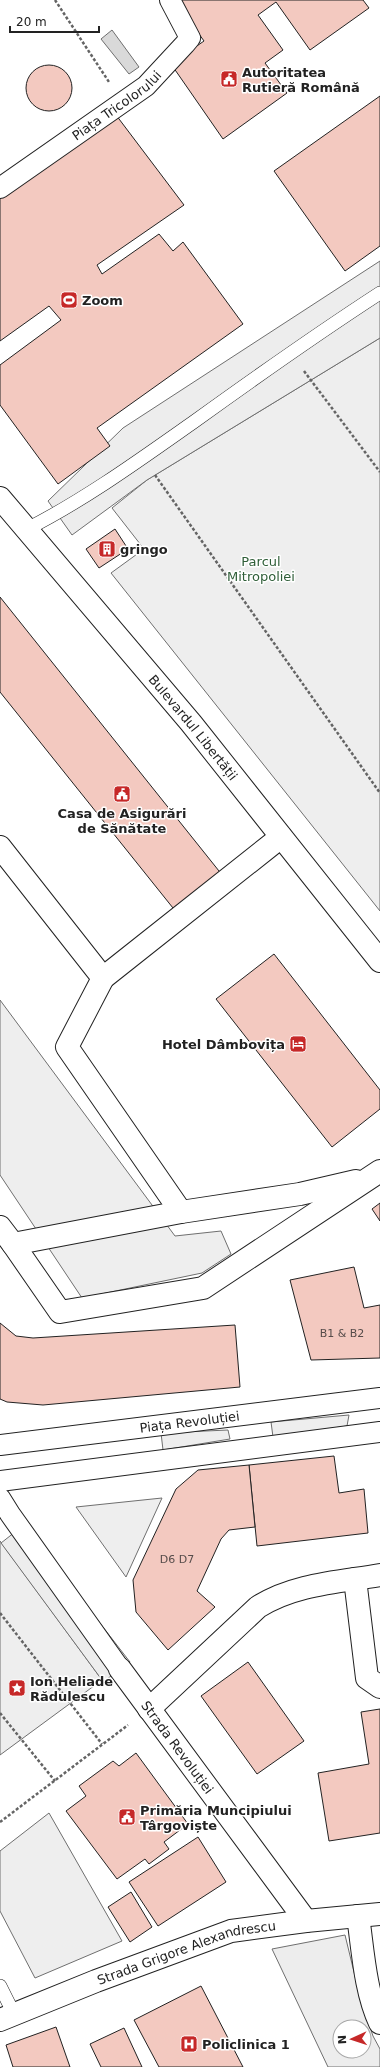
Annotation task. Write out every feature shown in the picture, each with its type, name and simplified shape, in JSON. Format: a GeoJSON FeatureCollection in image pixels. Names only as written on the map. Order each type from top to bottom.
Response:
{"type":"FeatureCollection","features":[{"type":"Feature","properties":{"kind":"street","name":"Piața Tricolorului"},"geometry":{"type":"LineString","coordinates":[[0,188],[146,86],[185,44],[190,38],[170,0]]}},
{"type":"Feature","properties":{"kind":"street","name":"Bulevardul Libertății"},"geometry":{"type":"LineString","coordinates":[[0,498],[191,723],[380,961]]}},
{"type":"Feature","properties":{"kind":"street"},"geometry":{"type":"LineString","coordinates":[[182,1212],[67,1047],[103,978],[281,837]]}},
{"type":"Feature","properties":{"kind":"street"},"geometry":{"type":"LineString","coordinates":[[0,847],[103,978]]}},
{"type":"Feature","properties":{"kind":"street"},"geometry":{"type":"LineString","coordinates":[[13,1244],[182,1212],[300,1194],[375,1175]]}},
{"type":"Feature","properties":{"kind":"street"},"geometry":{"type":"LineString","coordinates":[[0,1227],[60,1312],[203,1288],[375,1175]]}},
{"type":"Feature","properties":{"kind":"street","name":"Piața Revoluției"},"geometry":{"type":"LineString","coordinates":[[0,1445],[380,1398]]}},
{"type":"Feature","properties":{"kind":"street"},"geometry":{"type":"LineString","coordinates":[[0,1481],[380,1432]]}},
{"type":"Feature","properties":{"kind":"street"},"geometry":{"type":"LineString","coordinates":[[0,1498],[120,1669]]}},
{"type":"Feature","properties":{"kind":"street"},"geometry":{"type":"LineString","coordinates":[[149,1709],[258,1607],[272,1598],[300,1588],[380,1575]]}},
{"type":"Feature","properties":{"kind":"street"},"geometry":{"type":"LineString","coordinates":[[355,1579],[367,1678],[380,1687]]}},
{"type":"Feature","properties":{"kind":"street","name":"Strada Revoluției"},"geometry":{"type":"LineString","coordinates":[[120,1669],[306,1921]]}},
{"type":"Feature","properties":{"kind":"street","name":"Strada Grigore Alexandrescu"},"geometry":{"type":"LineString","coordinates":[[7,2017],[230,1931],[306,1921],[380,1914]]}},
{"type":"Feature","properties":{"kind":"street"},"geometry":{"type":"LineString","coordinates":[[358,1916],[364,1963],[375,2012],[380,2023]]}},
{"type":"Feature","properties":{"kind":"lane"},"geometry":{"type":"LineString","coordinates":[[27,529],[46,520],[142,458],[290,353],[380,293]]}},
{"type":"Feature","properties":{"kind":"lane"},"geometry":{"type":"LineString","coordinates":[[0,1986],[7,2017]]}},
{"type":"Feature","properties":{"kind":"path"},"geometry":{"type":"LineString","coordinates":[[55,0],[110,83]]}},
{"type":"Feature","properties":{"kind":"path"},"geometry":{"type":"LineString","coordinates":[[290,353],[380,472]]}},
{"type":"Feature","properties":{"kind":"path"},"geometry":{"type":"LineString","coordinates":[[142,458],[380,793]]}},
{"type":"Feature","properties":{"kind":"path"},"geometry":{"type":"LineString","coordinates":[[0,1613],[102,1744]]}},
{"type":"Feature","properties":{"kind":"path"},"geometry":{"type":"LineString","coordinates":[[0,1822],[149,1709]]}},
{"type":"Feature","properties":{"kind":"path"},"geometry":{"type":"LineString","coordinates":[[0,1713],[55,1781]]}},
{"type":"Feature","properties":{"kind":"green space","name":"Parcul Mitropoliei"},"geometry":{"type":"Polygon","coordinates":[[[380,338],[380,911],[111,573],[144,549],[112,508],[147,480],[380,338]]]}},
{"type":"Feature","properties":{"kind":"green space"},"geometry":{"type":"Polygon","coordinates":[[[0,1000],[175,1236],[221,1231],[231,1254],[202,1273],[82,1298],[0,1175],[0,1000]]]}},
{"type":"Feature","properties":{"kind":"green space"},"geometry":{"type":"Polygon","coordinates":[[[349,1415],[347,1426],[273,1437],[271,1422],[349,1415]]]}},
{"type":"Feature","properties":{"kind":"green space"},"geometry":{"type":"Polygon","coordinates":[[[228,1430],[230,1439],[163,1450],[161,1433],[228,1430]]]}},
{"type":"Feature","properties":{"kind":"green space"},"geometry":{"type":"Polygon","coordinates":[[[162,1498],[126,1577],[76,1507],[162,1498]]]}},
{"type":"Feature","properties":{"kind":"green space"},"geometry":{"type":"Polygon","coordinates":[[[0,1541],[102,1680],[0,1755],[0,1541]]]}},
{"type":"Feature","properties":{"kind":"green space"},"geometry":{"type":"Polygon","coordinates":[[[49,1813],[122,1941],[35,1978],[0,1911],[0,1851],[49,1813]]]}},
{"type":"Feature","properties":{"kind":"shaded area"},"geometry":{"type":"Polygon","coordinates":[[[112,30],[139,67],[129,74],[101,39],[112,30]]]}},
{"type":"Feature","properties":{"kind":"shaded area"},"geometry":{"type":"Polygon","coordinates":[[[380,261],[380,338],[147,480],[72,535],[48,501],[123,428],[380,261]]]}},
{"type":"Feature","properties":{"kind":"shaded area"},"geometry":{"type":"Polygon","coordinates":[[[24,1525],[130,1662],[107,1679],[99,1683],[102,1680],[1,1543],[24,1525]]]}},
{"type":"Feature","properties":{"kind":"shaded area"},"geometry":{"type":"Polygon","coordinates":[[[345,1935],[362,2005],[367,2019],[332,2019],[332,2059],[372,2059],[372,2033],[380,2049],[380,2067],[328,2067],[272,1949],[345,1935]]]}},
{"type":"Feature","properties":{"kind":"building","name":"Autoritatea Rutieră Română"},"geometry":{"type":"Polygon","coordinates":[[[175,0],[363,0],[369,8],[310,50],[276,2],[258,15],[283,50],[265,63],[287,93],[223,139],[171,64],[204,41],[175,0]]]}},
{"type":"Feature","properties":{"kind":"building"},"geometry":{"type":"Polygon","coordinates":[[[54,65],[58,66],[68,75],[71,79],[71,97],[62,107],[54,111],[44,111],[36,107],[27,97],[26,83],[30,75],[40,66],[54,65]]]}},
{"type":"Feature","properties":{"kind":"building"},"geometry":{"type":"Polygon","coordinates":[[[380,96],[380,246],[345,271],[274,171],[380,96]]]}},
{"type":"Feature","properties":{"kind":"building"},"geometry":{"type":"Polygon","coordinates":[[[113,111],[184,205],[97,265],[102,274],[159,234],[173,251],[183,242],[243,324],[97,428],[110,446],[58,484],[0,405],[0,365],[61,320],[49,306],[0,341],[0,190],[113,111]]]}},
{"type":"Feature","properties":{"kind":"building","name":"gringo"},"geometry":{"type":"Polygon","coordinates":[[[115,529],[128,549],[99,568],[86,549],[115,529]]]}},
{"type":"Feature","properties":{"kind":"building"},"geometry":{"type":"Polygon","coordinates":[[[0,597],[223,876],[177,913],[0,692],[0,597]]]}},
{"type":"Feature","properties":{"kind":"building","name":"Hotel Dâmbovița"},"geometry":{"type":"Polygon","coordinates":[[[274,954],[380,1090],[380,1109],[332,1147],[216,999],[274,954]]]}},
{"type":"Feature","properties":{"kind":"building"},"geometry":{"type":"Polygon","coordinates":[[[380,1203],[380,1221],[372,1209],[380,1203]]]}},
{"type":"Feature","properties":{"kind":"building"},"geometry":{"type":"Polygon","coordinates":[[[354,1267],[364,1308],[380,1305],[380,1358],[311,1360],[290,1280],[354,1267]]]}},
{"type":"Feature","properties":{"kind":"building"},"geometry":{"type":"Polygon","coordinates":[[[0,1323],[16,1336],[33,1338],[235,1325],[240,1387],[43,1405],[7,1402],[0,1399],[0,1323]]]}},
{"type":"Feature","properties":{"kind":"building"},"geometry":{"type":"Polygon","coordinates":[[[334,1456],[339,1493],[364,1489],[368,1533],[257,1546],[249,1465],[334,1456]]]}},
{"type":"Feature","properties":{"kind":"building"},"geometry":{"type":"Polygon","coordinates":[[[249,1465],[255,1527],[229,1530],[221,1539],[197,1591],[215,1607],[168,1650],[136,1612],[133,1580],[176,1489],[198,1470],[249,1465]]]}},
{"type":"Feature","properties":{"kind":"building"},"geometry":{"type":"Polygon","coordinates":[[[248,1662],[304,1741],[257,1774],[201,1696],[248,1662]]]}},
{"type":"Feature","properties":{"kind":"building"},"geometry":{"type":"Polygon","coordinates":[[[380,1709],[380,1833],[329,1841],[318,1773],[369,1764],[361,1712],[380,1709]]]}},
{"type":"Feature","properties":{"kind":"building","name":"Primăria Muncipiului Târgoviște"},"geometry":{"type":"Polygon","coordinates":[[[136,1753],[188,1824],[164,1842],[169,1849],[149,1864],[145,1859],[117,1879],[66,1811],[86,1796],[79,1786],[113,1761],[119,1766],[136,1753]]]}},
{"type":"Feature","properties":{"kind":"building"},"geometry":{"type":"Polygon","coordinates":[[[198,1837],[226,1882],[158,1926],[129,1882],[198,1837]]]}},
{"type":"Feature","properties":{"kind":"building"},"geometry":{"type":"Polygon","coordinates":[[[131,1892],[152,1927],[130,1942],[108,1907],[131,1892]]]}},
{"type":"Feature","properties":{"kind":"building","name":"Policlinica 1"},"geometry":{"type":"Polygon","coordinates":[[[201,1986],[243,2067],[159,2067],[134,2020],[201,1986]]]}},
{"type":"Feature","properties":{"kind":"building"},"geometry":{"type":"Polygon","coordinates":[[[56,2027],[70,2067],[13,2067],[6,2045],[56,2027]]]}},
{"type":"Feature","properties":{"kind":"building"},"geometry":{"type":"Polygon","coordinates":[[[124,2028],[142,2067],[101,2067],[90,2044],[124,2028]]]}},
{"type":"Feature","properties":{"kind":"place","name":"Autoritatea Rutieră Română"},"geometry":{"type":"Point","coordinates":[229,79]}},
{"type":"Feature","properties":{"kind":"place","name":"Zoom"},"geometry":{"type":"Point","coordinates":[69,300]}},
{"type":"Feature","properties":{"kind":"place","name":"gringo"},"geometry":{"type":"Point","coordinates":[107,549]}},
{"type":"Feature","properties":{"kind":"place","name":"Casa de Asigurări de Sănătate"},"geometry":{"type":"Point","coordinates":[122,794]}},
{"type":"Feature","properties":{"kind":"place","name":"Hotel Dâmbovița"},"geometry":{"type":"Point","coordinates":[298,1044]}},
{"type":"Feature","properties":{"kind":"place","name":"Ion Heliade Rădulescu"},"geometry":{"type":"Point","coordinates":[17,1688]}},
{"type":"Feature","properties":{"kind":"place","name":"Primăria Muncipiului Târgoviște"},"geometry":{"type":"Point","coordinates":[127,1817]}},
{"type":"Feature","properties":{"kind":"place","name":"Policlinica 1"},"geometry":{"type":"Point","coordinates":[189,2044]}}]}
